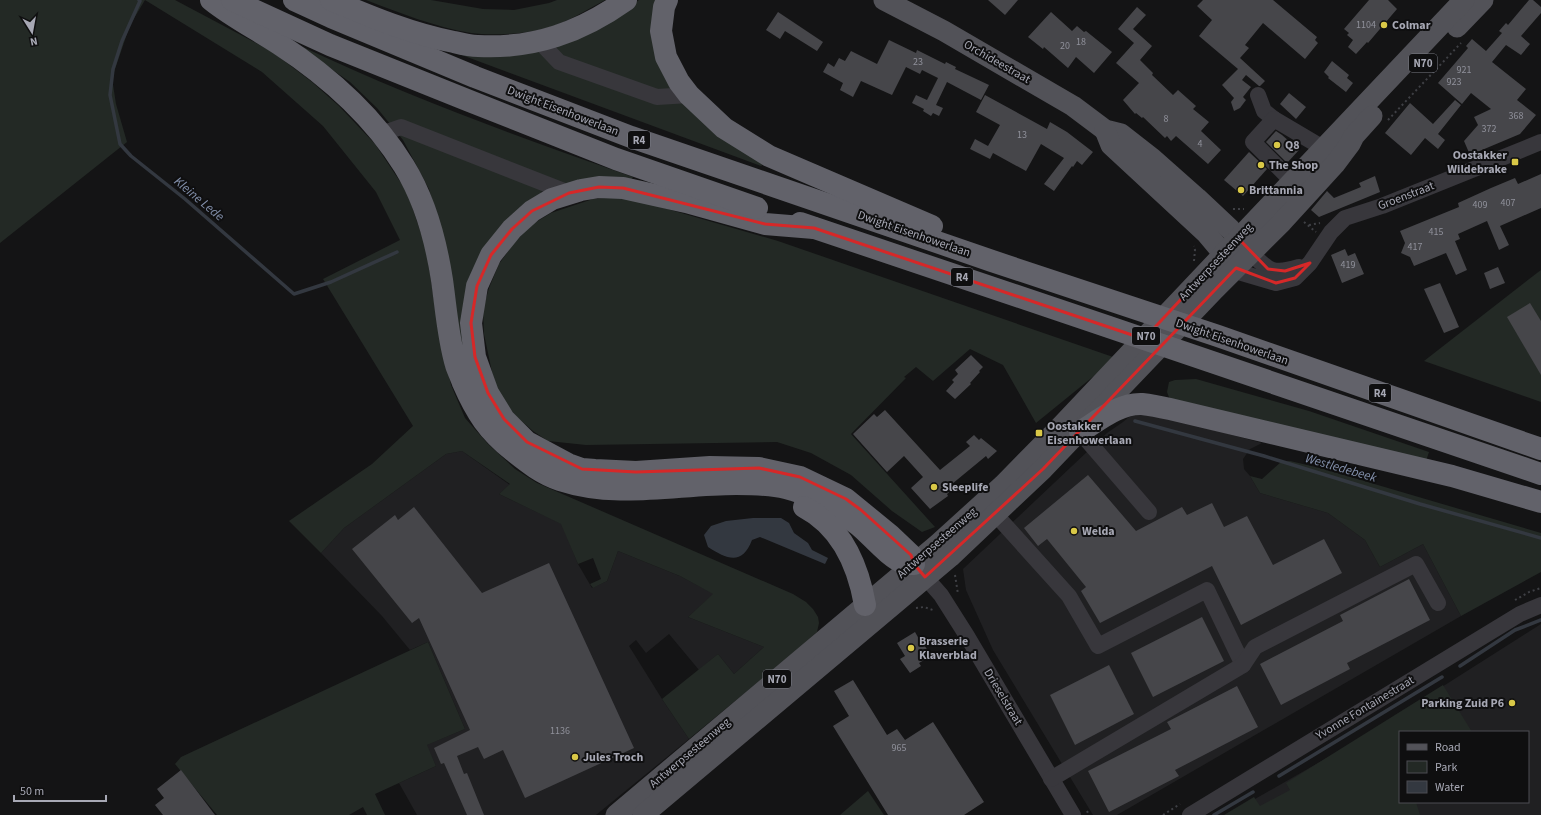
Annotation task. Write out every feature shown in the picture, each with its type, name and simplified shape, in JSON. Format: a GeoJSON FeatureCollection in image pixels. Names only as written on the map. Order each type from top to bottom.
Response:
{"type":"FeatureCollection","features":[{"type":"Feature","properties":{"kind":"highway"},"geometry":{"type":"LineString","coordinates":[[211,0],[226,12],[312,67],[343,93],[374,123],[405,167],[419,193],[430,226],[442,278],[456,365],[481,420],[499,440],[541,472],[561,480],[601,490],[629,490],[720,484],[756,484],[785,488],[814,498],[857,524],[903,563],[920,571]]}},
{"type":"Feature","properties":{"kind":"highway","name":"Dwight Eisenhowerlaan"},"geometry":{"type":"LineString","coordinates":[[232,0],[330,45],[616,159],[814,228],[1541,474]]}},
{"type":"Feature","properties":{"kind":"highway","name":"Dwight Eisenhowerlaan"},"geometry":{"type":"LineString","coordinates":[[294,0],[475,77],[632,137],[992,261],[1218,336],[1541,449]]}},
{"type":"Feature","properties":{"kind":"highway"},"geometry":{"type":"LineString","coordinates":[[331,0],[373,18],[434,39],[477,46],[508,46],[539,41],[571,32],[605,14],[626,0]]}},
{"type":"Feature","properties":{"kind":"highway"},"geometry":{"type":"LineString","coordinates":[[667,0],[664,7],[661,31],[666,57],[689,95],[724,128],[769,156],[946,233],[992,261]]}},
{"type":"Feature","properties":{"kind":"highway"},"geometry":{"type":"LineString","coordinates":[[814,228],[765,224],[686,202],[623,188],[598,187],[569,193],[552,199],[532,211],[512,229],[491,255],[477,286],[471,323],[475,357],[488,393],[504,419],[527,442],[568,464],[582,469],[636,472],[710,467],[759,468],[800,477],[846,498],[862,510],[911,556],[920,571]]}},
{"type":"Feature","properties":{"kind":"highway"},"geometry":{"type":"LineString","coordinates":[[1080,432],[1115,411],[1133,405],[1142,404],[1170,409],[1445,474],[1541,502]]}},
{"type":"Feature","properties":{"kind":"highway"},"geometry":{"type":"LineString","coordinates":[[756,484],[777,496],[798,504],[816,514],[832,528],[844,543],[849,553],[864,596],[865,605]]}},
{"type":"Feature","properties":{"kind":"main road","name":"Orchideestraat"},"geometry":{"type":"LineString","coordinates":[[884,0],[944,31],[1072,106],[1105,130],[1121,134],[1153,159],[1230,229],[1244,245]]}},
{"type":"Feature","properties":{"kind":"main road","name":"Antwerpsesteenweg"},"geometry":{"type":"LineString","coordinates":[[616,815],[697,758],[920,571],[996,515],[1080,432],[1244,245],[1292,181],[1464,0]]}},
{"type":"Feature","properties":{"kind":"main road","name":"Antwerpsesteenweg"},"geometry":{"type":"LineString","coordinates":[[1244,245],[1282,222],[1335,164],[1354,136],[1483,0]]}},
{"type":"Feature","properties":{"kind":"main road","name":"Orchideestraat"},"geometry":{"type":"LineString","coordinates":[[1105,130],[1111,145],[1202,230],[1229,261]]}},
{"type":"Feature","properties":{"kind":"main road","name":"Antwerpsesteenweg"},"geometry":{"type":"LineString","coordinates":[[643,815],[697,758],[865,605],[920,571],[942,540],[1003,484],[1229,261]]}},
{"type":"Feature","properties":{"kind":"street"},"geometry":{"type":"LineString","coordinates":[[539,41],[559,62],[657,97],[689,95]]}},
{"type":"Feature","properties":{"kind":"street"},"geometry":{"type":"LineString","coordinates":[[1258,95],[1264,111],[1274,119],[1324,148]]}},
{"type":"Feature","properties":{"kind":"street"},"geometry":{"type":"LineString","coordinates":[[1274,119],[1253,142],[1292,181]]}},
{"type":"Feature","properties":{"kind":"street"},"geometry":{"type":"LineString","coordinates":[[382,134],[401,126],[569,193]]}},
{"type":"Feature","properties":{"kind":"street","name":"Groenstraat"},"geometry":{"type":"LineString","coordinates":[[1229,261],[1242,273],[1276,283],[1295,278],[1310,263],[1331,232],[1345,218],[1382,206],[1541,142]]}},
{"type":"Feature","properties":{"kind":"street"},"geometry":{"type":"LineString","coordinates":[[1244,245],[1268,269],[1285,271],[1310,263]]}},
{"type":"Feature","properties":{"kind":"street"},"geometry":{"type":"LineString","coordinates":[[1080,432],[1149,512]]}},
{"type":"Feature","properties":{"kind":"street"},"geometry":{"type":"LineString","coordinates":[[996,515],[1069,596],[1098,646],[1206,590],[1243,665]]}},
{"type":"Feature","properties":{"kind":"street"},"geometry":{"type":"LineString","coordinates":[[1051,778],[1243,665],[1255,647],[1416,564],[1438,603]]}},
{"type":"Feature","properties":{"kind":"street","name":"Drieselstraat"},"geometry":{"type":"LineString","coordinates":[[920,571],[941,595],[963,630],[1073,815]]}},
{"type":"Feature","properties":{"kind":"street","name":"Yvonne Fontainestraat"},"geometry":{"type":"LineString","coordinates":[[1190,815],[1520,614],[1541,605]]}},
{"type":"Feature","properties":{"kind":"path"},"geometry":{"type":"LineString","coordinates":[[1384,124],[1465,38]]}},
{"type":"Feature","properties":{"kind":"path"},"geometry":{"type":"LineString","coordinates":[[1194,261],[1195,250]]}},
{"type":"Feature","properties":{"kind":"path"},"geometry":{"type":"LineString","coordinates":[[956,572],[955,577],[958,595]]}},
{"type":"Feature","properties":{"kind":"path"},"geometry":{"type":"LineString","coordinates":[[913,609],[924,607],[936,611]]}},
{"type":"Feature","properties":{"kind":"highlighted area"},"geometry":{"type":"Polygon","coordinates":[[[599,187],[623,188],[765,224],[814,228],[1144,339],[1238,238],[1268,269],[1285,271],[1310,263],[1295,278],[1276,283],[1236,268],[1043,469],[925,577],[914,564],[911,555],[861,510],[846,499],[800,477],[759,468],[636,472],[582,469],[527,442],[504,419],[488,393],[475,357],[471,323],[477,286],[491,255],[512,229],[532,211],[569,193],[599,187]]]}},
{"type":"Feature","properties":{"kind":"shaded area"},"geometry":{"type":"Polygon","coordinates":[[[1135,412],[1185,422],[1262,443],[1250,449],[1243,459],[1244,469],[1260,493],[1328,513],[1365,540],[1380,567],[1423,544],[1461,616],[1117,815],[1093,815],[993,650],[966,590],[963,569],[1107,433],[1135,412]]]}},
{"type":"Feature","properties":{"kind":"shaded area"},"geometry":{"type":"Polygon","coordinates":[[[462,451],[510,485],[499,494],[562,524],[578,564],[592,588],[607,581],[618,551],[680,576],[714,594],[688,617],[764,647],[734,674],[718,654],[699,670],[669,634],[646,653],[636,640],[629,646],[689,739],[596,815],[417,815],[399,783],[436,766],[426,745],[465,729],[428,642],[410,650],[382,616],[321,553],[344,528],[446,454],[462,451]]]}},
{"type":"Feature","properties":{"kind":"shaded area"},"geometry":{"type":"Polygon","coordinates":[[[1541,624],[1541,815],[1227,815],[1360,739],[1541,624]]]}},
{"type":"Feature","properties":{"kind":"green space"},"geometry":{"type":"Polygon","coordinates":[[[0,0],[145,0],[130,25],[112,78],[116,104],[127,142],[0,243],[0,0]]]}},
{"type":"Feature","properties":{"kind":"green space"},"geometry":{"type":"Polygon","coordinates":[[[145,0],[175,0],[271,51],[312,82],[339,106],[375,144],[407,192],[426,248],[437,320],[451,385],[465,418],[488,444],[515,469],[537,483],[793,594],[806,602],[813,609],[818,617],[819,623],[817,632],[689,739],[662,699],[718,654],[734,674],[764,647],[688,617],[713,594],[680,576],[618,551],[607,581],[593,588],[590,584],[601,579],[593,558],[578,564],[561,524],[499,494],[510,484],[462,451],[446,454],[344,528],[321,553],[289,521],[372,464],[413,426],[323,279],[400,240],[376,192],[323,126],[262,72],[145,0]]]}},
{"type":"Feature","properties":{"kind":"green space"},"geometry":{"type":"Polygon","coordinates":[[[366,0],[431,0],[483,9],[514,10],[557,0],[605,0],[557,25],[521,33],[489,34],[471,33],[444,27],[366,0]]]}},
{"type":"Feature","properties":{"kind":"green space"},"geometry":{"type":"Polygon","coordinates":[[[639,0],[660,0],[656,45],[764,164],[761,166],[459,54],[620,14],[639,0]]]}},
{"type":"Feature","properties":{"kind":"green space"},"geometry":{"type":"Polygon","coordinates":[[[303,47],[343,66],[425,100],[633,177],[631,180],[569,183],[541,192],[541,197],[503,229],[463,359],[449,260],[429,189],[403,140],[377,108],[350,82],[305,51],[303,47]]]}},
{"type":"Feature","properties":{"kind":"green space"},"geometry":{"type":"Polygon","coordinates":[[[615,197],[640,201],[778,241],[1116,358],[1036,423],[1003,365],[970,349],[933,381],[916,367],[904,377],[906,378],[851,434],[935,527],[922,532],[892,511],[851,475],[811,453],[777,442],[586,445],[548,441],[533,431],[517,417],[504,402],[497,388],[484,334],[483,309],[489,288],[499,264],[514,243],[531,225],[551,213],[593,199],[615,197]]]}},
{"type":"Feature","properties":{"kind":"green space"},"geometry":{"type":"Polygon","coordinates":[[[1541,270],[1541,402],[1424,361],[1537,273],[1541,270]]]}},
{"type":"Feature","properties":{"kind":"green space"},"geometry":{"type":"Polygon","coordinates":[[[1196,379],[1309,411],[1429,452],[1425,464],[1170,400],[1167,392],[1169,382],[1175,380],[1196,379]]]}},
{"type":"Feature","properties":{"kind":"green space"},"geometry":{"type":"Polygon","coordinates":[[[1290,461],[1320,468],[1541,533],[1541,572],[1461,616],[1423,544],[1380,567],[1365,540],[1328,513],[1260,493],[1250,476],[1262,479],[1281,462],[1290,461]]]}},
{"type":"Feature","properties":{"kind":"green space"},"geometry":{"type":"Polygon","coordinates":[[[428,642],[465,729],[427,745],[436,766],[375,794],[385,815],[367,815],[363,807],[349,815],[217,815],[175,764],[181,757],[428,642]]]}},
{"type":"Feature","properties":{"kind":"green space"},"geometry":{"type":"Polygon","coordinates":[[[1443,685],[1471,731],[1399,731],[1399,803],[1416,803],[1420,815],[1224,815],[1254,797],[1260,806],[1290,790],[1286,783],[1443,685]]]}},
{"type":"Feature","properties":{"kind":"green space"},"geometry":{"type":"Polygon","coordinates":[[[868,791],[884,815],[840,815],[868,791]]]}},
{"type":"Feature","properties":{"kind":"water"},"geometry":{"type":"Polygon","coordinates":[[[753,518],[781,518],[789,523],[794,533],[808,543],[812,550],[828,558],[825,564],[760,537],[752,540],[744,554],[739,557],[733,558],[721,555],[708,547],[704,535],[711,526],[726,521],[753,518]]]}},
{"type":"Feature","properties":{"kind":"building"},"geometry":{"type":"Polygon","coordinates":[[[988,0],[1018,0],[1005,15],[988,0]]]}},
{"type":"Feature","properties":{"kind":"building"},"geometry":{"type":"Polygon","coordinates":[[[1203,0],[1273,0],[1317,37],[1315,40],[1318,43],[1305,59],[1263,23],[1245,45],[1249,48],[1240,58],[1265,81],[1259,86],[1246,75],[1242,80],[1251,87],[1243,97],[1246,100],[1240,108],[1234,111],[1231,102],[1234,98],[1222,85],[1238,69],[1199,36],[1212,20],[1197,6],[1203,0]]]}},
{"type":"Feature","properties":{"kind":"building"},"geometry":{"type":"Polygon","coordinates":[[[1369,0],[1388,0],[1397,9],[1368,43],[1367,42],[1356,54],[1348,47],[1353,40],[1347,35],[1349,33],[1344,29],[1369,0]]]}},
{"type":"Feature","properties":{"kind":"building"},"geometry":{"type":"Polygon","coordinates":[[[1529,0],[1533,0],[1541,7],[1541,13],[1521,36],[1530,44],[1521,55],[1506,45],[1492,62],[1526,89],[1517,100],[1536,115],[1520,134],[1470,155],[1464,141],[1478,125],[1474,117],[1491,109],[1471,93],[1462,104],[1438,83],[1468,48],[1466,46],[1472,39],[1486,51],[1502,33],[1499,31],[1506,23],[1508,25],[1529,0]]]}},
{"type":"Feature","properties":{"kind":"building"},"geometry":{"type":"Polygon","coordinates":[[[1137,7],[1146,15],[1133,29],[1152,46],[1140,60],[1153,73],[1152,75],[1173,95],[1178,90],[1196,106],[1193,109],[1209,122],[1201,131],[1221,150],[1208,164],[1176,136],[1171,141],[1167,136],[1165,138],[1143,117],[1142,118],[1136,113],[1135,114],[1123,100],[1139,83],[1116,63],[1134,43],[1118,29],[1137,7]]]}},
{"type":"Feature","properties":{"kind":"building"},"geometry":{"type":"Polygon","coordinates":[[[778,12],[823,42],[817,51],[785,31],[780,39],[766,30],[778,12]]]}},
{"type":"Feature","properties":{"kind":"building"},"geometry":{"type":"Polygon","coordinates":[[[1051,12],[1072,31],[1077,26],[1084,32],[1086,31],[1112,52],[1094,73],[1076,57],[1068,68],[1044,47],[1043,49],[1028,37],[1051,12]]]}},
{"type":"Feature","properties":{"kind":"building"},"geometry":{"type":"Polygon","coordinates":[[[889,40],[916,53],[917,50],[945,64],[946,62],[956,67],[955,69],[989,85],[981,100],[947,82],[936,105],[943,108],[939,116],[933,113],[931,116],[923,111],[924,109],[912,103],[916,95],[927,100],[938,78],[922,70],[920,74],[906,67],[892,95],[861,81],[853,97],[840,90],[843,83],[823,72],[828,63],[834,67],[839,58],[845,61],[851,51],[877,64],[889,40]]]}},
{"type":"Feature","properties":{"kind":"building"},"geometry":{"type":"Polygon","coordinates":[[[1332,61],[1349,75],[1347,78],[1353,83],[1346,92],[1328,78],[1329,77],[1324,72],[1332,61]]]}},
{"type":"Feature","properties":{"kind":"building"},"geometry":{"type":"Polygon","coordinates":[[[1289,93],[1306,107],[1296,119],[1280,104],[1289,93]]]}},
{"type":"Feature","properties":{"kind":"building"},"geometry":{"type":"Polygon","coordinates":[[[985,95],[1047,129],[1050,122],[1067,132],[1093,152],[1082,165],[1077,161],[1073,167],[1072,166],[1054,191],[1044,184],[1064,158],[1041,144],[1026,171],[993,153],[990,159],[970,149],[975,139],[988,146],[1000,125],[976,112],[985,95]]]}},
{"type":"Feature","properties":{"kind":"building"},"geometry":{"type":"Polygon","coordinates":[[[1455,100],[1461,105],[1438,134],[1445,140],[1438,149],[1425,138],[1411,155],[1385,133],[1410,103],[1433,124],[1455,100]]]}},
{"type":"Feature","properties":{"kind":"building"},"geometry":{"type":"Polygon","coordinates":[[[1276,131],[1299,150],[1287,163],[1266,142],[1276,131]]]}},
{"type":"Feature","properties":{"kind":"building"},"geometry":{"type":"Polygon","coordinates":[[[1249,152],[1267,169],[1243,196],[1224,180],[1249,152]]]}},
{"type":"Feature","properties":{"kind":"building"},"geometry":{"type":"Polygon","coordinates":[[[1541,174],[1541,208],[1500,226],[1509,245],[1499,250],[1487,221],[1458,234],[1460,239],[1455,241],[1467,270],[1456,275],[1446,253],[1414,266],[1410,257],[1401,253],[1405,243],[1400,231],[1459,207],[1458,203],[1515,178],[1518,184],[1541,174]]]}},
{"type":"Feature","properties":{"kind":"building"},"geometry":{"type":"Polygon","coordinates":[[[1375,176],[1380,192],[1319,217],[1311,210],[1327,191],[1334,198],[1361,187],[1359,183],[1375,176]]]}},
{"type":"Feature","properties":{"kind":"building"},"geometry":{"type":"Polygon","coordinates":[[[1345,249],[1348,256],[1355,253],[1364,274],[1342,283],[1331,255],[1345,249]]]}},
{"type":"Feature","properties":{"kind":"building"},"geometry":{"type":"Polygon","coordinates":[[[1498,267],[1505,283],[1490,289],[1484,273],[1498,267]]]}},
{"type":"Feature","properties":{"kind":"building"},"geometry":{"type":"Polygon","coordinates":[[[1440,283],[1459,327],[1444,333],[1424,289],[1440,283]]]}},
{"type":"Feature","properties":{"kind":"building"},"geometry":{"type":"Polygon","coordinates":[[[1530,303],[1541,321],[1541,375],[1507,317],[1530,303]]]}},
{"type":"Feature","properties":{"kind":"building"},"geometry":{"type":"Polygon","coordinates":[[[971,355],[983,367],[970,383],[971,384],[955,399],[946,391],[954,382],[952,380],[958,374],[955,370],[971,355]]]}},
{"type":"Feature","properties":{"kind":"building"},"geometry":{"type":"Polygon","coordinates":[[[885,410],[940,470],[970,446],[966,442],[974,435],[979,440],[981,438],[997,451],[988,459],[986,456],[952,484],[955,488],[947,494],[948,496],[930,509],[911,488],[923,477],[904,456],[887,472],[853,434],[874,414],[877,417],[885,410]]]}},
{"type":"Feature","properties":{"kind":"building"},"geometry":{"type":"Polygon","coordinates":[[[1088,475],[1136,531],[1182,507],[1187,515],[1212,503],[1224,527],[1247,516],[1273,565],[1324,539],[1342,573],[1241,625],[1212,566],[1100,623],[1081,591],[1086,587],[1047,539],[1038,546],[1024,528],[1088,475]]]}},
{"type":"Feature","properties":{"kind":"building"},"geometry":{"type":"Polygon","coordinates":[[[414,507],[482,593],[549,563],[634,748],[525,798],[503,750],[484,759],[478,747],[457,756],[464,774],[467,773],[484,815],[467,815],[444,763],[441,764],[434,748],[470,730],[419,618],[412,623],[352,549],[395,515],[398,520],[414,507]]]}},
{"type":"Feature","properties":{"kind":"building"},"geometry":{"type":"Polygon","coordinates":[[[1409,579],[1430,620],[1347,663],[1350,669],[1281,705],[1260,664],[1343,621],[1340,615],[1409,579]]]}},
{"type":"Feature","properties":{"kind":"building"},"geometry":{"type":"Polygon","coordinates":[[[1202,617],[1224,661],[1153,697],[1131,653],[1202,617]]]}},
{"type":"Feature","properties":{"kind":"building"},"geometry":{"type":"Polygon","coordinates":[[[915,632],[931,656],[919,663],[921,666],[910,673],[900,659],[905,656],[897,643],[915,632]]]}},
{"type":"Feature","properties":{"kind":"building"},"geometry":{"type":"Polygon","coordinates":[[[1109,665],[1134,714],[1075,745],[1050,695],[1109,665]]]}},
{"type":"Feature","properties":{"kind":"building"},"geometry":{"type":"Polygon","coordinates":[[[853,680],[887,735],[897,729],[905,740],[933,722],[984,802],[964,815],[888,815],[833,726],[849,716],[834,691],[853,680]]]}},
{"type":"Feature","properties":{"kind":"building"},"geometry":{"type":"Polygon","coordinates":[[[1237,686],[1258,727],[1175,770],[1179,776],[1109,812],[1088,771],[1171,729],[1167,722],[1237,686]]]}},
{"type":"Feature","properties":{"kind":"building"},"geometry":{"type":"Polygon","coordinates":[[[181,770],[215,815],[163,815],[155,805],[164,798],[157,789],[181,770]]]}},
{"type":"Feature","properties":{"kind":"waterway","name":"Kleine Lede"},"geometry":{"type":"LineString","coordinates":[[139,0],[140,1],[122,41],[113,69],[110,95],[120,144],[131,156],[185,199],[294,294],[331,282],[397,252]]}},
{"type":"Feature","properties":{"kind":"waterway","name":"Westledebeek"},"geometry":{"type":"LineString","coordinates":[[1135,421],[1264,456],[1420,504],[1541,538]]}},
{"type":"Feature","properties":{"kind":"waterway"},"geometry":{"type":"LineString","coordinates":[[1460,666],[1515,630],[1541,620]]}},
{"type":"Feature","properties":{"kind":"waterway"},"geometry":{"type":"LineString","coordinates":[[1279,776],[1442,677]]}},
{"type":"Feature","properties":{"kind":"waterway"},"geometry":{"type":"LineString","coordinates":[[1214,815],[1253,792]]}},
{"type":"Feature","properties":{"kind":"place","name":"Colmar"},"geometry":{"type":"Point","coordinates":[1384,25]}},
{"type":"Feature","properties":{"kind":"place","name":"Q8"},"geometry":{"type":"Point","coordinates":[1277,145]}},
{"type":"Feature","properties":{"kind":"place","name":"Oostakker Wildebrake"},"geometry":{"type":"Point","coordinates":[1515,162]}},
{"type":"Feature","properties":{"kind":"place","name":"The Shop"},"geometry":{"type":"Point","coordinates":[1261,165]}},
{"type":"Feature","properties":{"kind":"place","name":"Brittannia"},"geometry":{"type":"Point","coordinates":[1241,190]}},
{"type":"Feature","properties":{"kind":"place","name":"Oostakker Eisenhowerlaan"},"geometry":{"type":"Point","coordinates":[1039,433]}},
{"type":"Feature","properties":{"kind":"place","name":"Sleeplife"},"geometry":{"type":"Point","coordinates":[934,487]}},
{"type":"Feature","properties":{"kind":"place","name":"Welda"},"geometry":{"type":"Point","coordinates":[1074,531]}},
{"type":"Feature","properties":{"kind":"place","name":"Brasserie Klaverblad"},"geometry":{"type":"Point","coordinates":[911,648]}},
{"type":"Feature","properties":{"kind":"place","name":"Parking Zuid P6"},"geometry":{"type":"Point","coordinates":[1512,703]}},
{"type":"Feature","properties":{"kind":"place","name":"Jules Troch"},"geometry":{"type":"Point","coordinates":[575,757]}}]}
